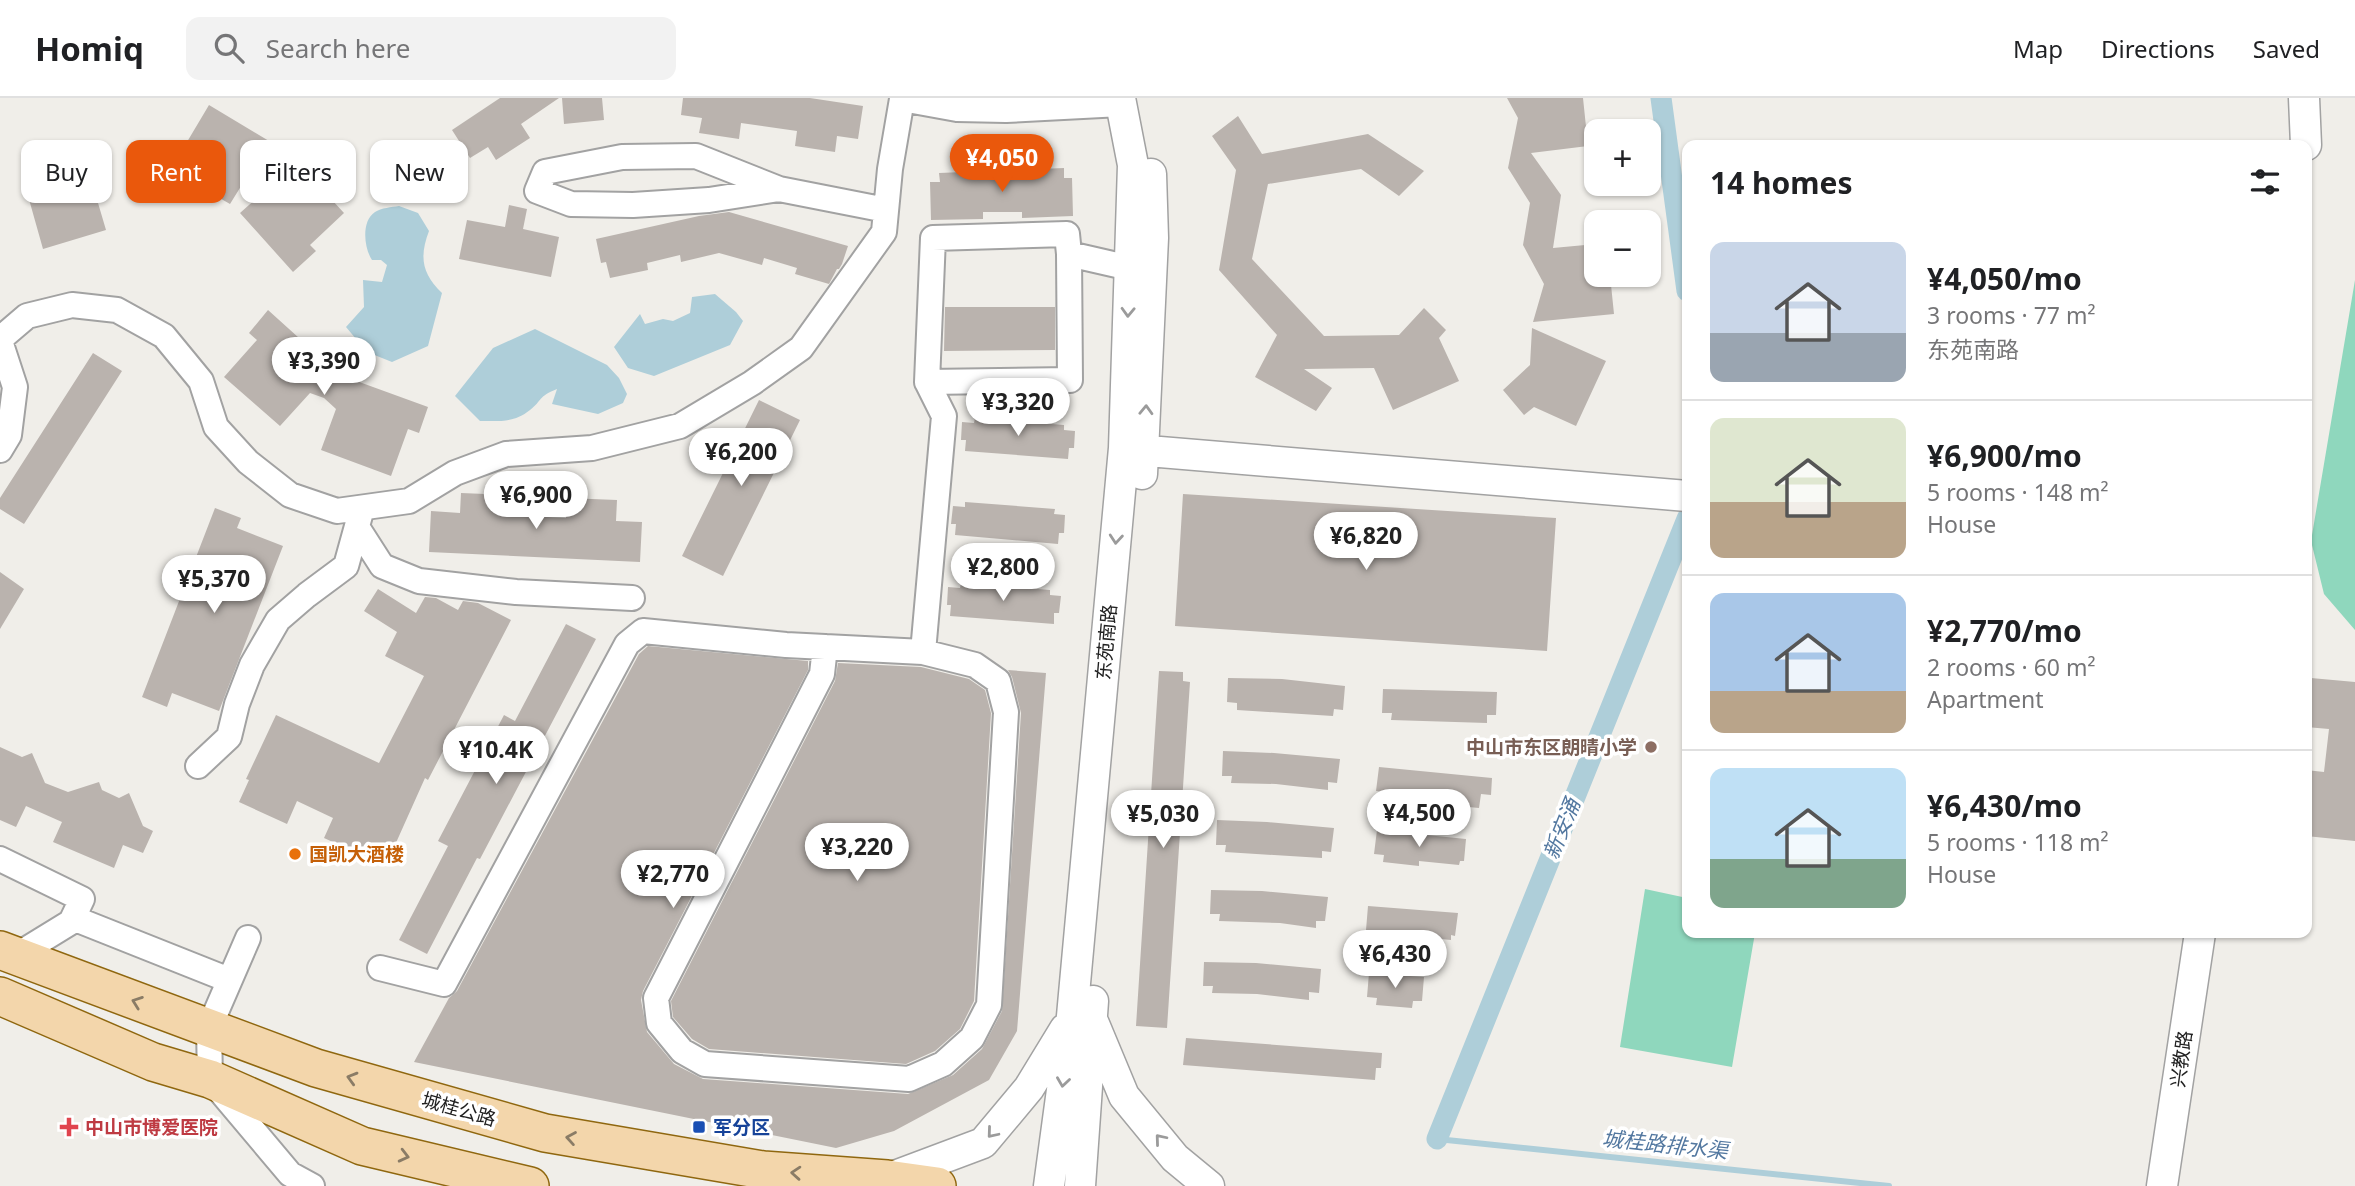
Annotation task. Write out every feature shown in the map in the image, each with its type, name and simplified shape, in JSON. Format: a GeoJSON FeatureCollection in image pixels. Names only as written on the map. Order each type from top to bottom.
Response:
{"type":"FeatureCollection","features":[{"type":"Feature","properties":{"kind":"main road","name":"城桂公路"},"geometry":{"type":"LineString","coordinates":[[7,953],[316,1068],[545,1133],[764,1170],[887,1179],[937,1186]]}},
{"type":"Feature","properties":{"kind":"main road"},"geometry":{"type":"LineString","coordinates":[[0,996],[153,1062],[210,1079],[362,1146],[514,1185]]}},
{"type":"Feature","properties":{"kind":"street"},"geometry":{"type":"LineString","coordinates":[[2304,98],[2306,140]]}},
{"type":"Feature","properties":{"kind":"street"},"geometry":{"type":"LineString","coordinates":[[0,450],[9,435],[15,387],[0,340],[27,316],[72,304],[117,310],[164,336],[201,381],[216,427],[248,462],[290,495],[359,517],[409,501],[455,473],[506,454],[592,448],[680,426],[752,383],[802,348],[884,232],[890,169],[902,99],[957,110],[983,104],[1126,100]]}},
{"type":"Feature","properties":{"kind":"street","name":"东苑南路"},"geometry":{"type":"LineString","coordinates":[[1126,100],[1133,164],[1130,268],[1134,449]]}},
{"type":"Feature","properties":{"kind":"street","name":"东苑南路"},"geometry":{"type":"LineString","coordinates":[[1080,1186],[1082,1017],[1153,238],[1150,161],[1126,100]]}},
{"type":"Feature","properties":{"kind":"street"},"geometry":{"type":"LineString","coordinates":[[779,189],[709,200],[633,205],[571,204],[537,191],[545,172],[622,157],[696,156],[779,189],[886,210]]}},
{"type":"Feature","properties":{"kind":"street"},"geometry":{"type":"LineString","coordinates":[[923,652],[944,416],[927,382],[933,237],[1067,234],[1070,380],[927,382]]}},
{"type":"Feature","properties":{"kind":"street"},"geometry":{"type":"LineString","coordinates":[[1069,254],[1130,268]]}},
{"type":"Feature","properties":{"kind":"street"},"geometry":{"type":"LineString","coordinates":[[1134,449],[1679,496]]}},
{"type":"Feature","properties":{"kind":"street"},"geometry":{"type":"LineString","coordinates":[[359,517],[382,566],[419,581],[516,592],[632,598]]}},
{"type":"Feature","properties":{"kind":"street"},"geometry":{"type":"LineString","coordinates":[[198,766],[229,737],[252,665],[278,621],[346,566],[359,517]]}},
{"type":"Feature","properties":{"kind":"street"},"geometry":{"type":"LineString","coordinates":[[380,968],[444,984],[627,644],[643,631],[825,647],[923,652],[975,665],[998,681],[1006,712],[989,1005],[972,1038],[943,1063],[909,1079],[705,1064],[682,1051],[659,1023],[656,998],[822,674],[825,647]]}},
{"type":"Feature","properties":{"kind":"street"},"geometry":{"type":"LineString","coordinates":[[0,859],[82,899],[71,922],[7,953]]}},
{"type":"Feature","properties":{"kind":"street"},"geometry":{"type":"LineString","coordinates":[[73,918],[229,980]]}},
{"type":"Feature","properties":{"kind":"street"},"geometry":{"type":"LineString","coordinates":[[248,938],[209,1028],[210,1079],[290,1174],[312,1186]]}},
{"type":"Feature","properties":{"kind":"street","name":"兴教路"},"geometry":{"type":"LineString","coordinates":[[2162,1186],[2199,938]]}},
{"type":"Feature","properties":{"kind":"street"},"geometry":{"type":"LineString","coordinates":[[887,1179],[984,1143],[1082,1017],[1124,1096],[1175,1157],[1209,1186]]}},
{"type":"Feature","properties":{"kind":"street","name":"东苑南路"},"geometry":{"type":"LineString","coordinates":[[1049,1186],[1082,1017]]}},
{"type":"Feature","properties":{"kind":"green space"},"geometry":{"type":"Polygon","coordinates":[[[2355,280],[2355,630],[2324,594],[2312,535],[2355,280]]]}},
{"type":"Feature","properties":{"kind":"green space"},"geometry":{"type":"Polygon","coordinates":[[[1645,889],[1682,897],[1682,938],[1754,938],[1732,1067],[1620,1047],[1645,889]]]}},
{"type":"Feature","properties":{"kind":"water"},"geometry":{"type":"Polygon","coordinates":[[[399,206],[418,213],[429,231],[424,249],[424,265],[430,279],[442,293],[428,346],[392,362],[367,352],[346,327],[364,307],[363,280],[382,282],[387,265],[381,260],[372,260],[369,255],[365,235],[368,222],[377,211],[399,206]]]}},
{"type":"Feature","properties":{"kind":"water"},"geometry":{"type":"Polygon","coordinates":[[[715,294],[743,321],[730,345],[654,376],[628,368],[614,347],[640,314],[645,324],[663,319],[673,321],[690,313],[692,297],[715,294]]]}},
{"type":"Feature","properties":{"kind":"water"},"geometry":{"type":"Polygon","coordinates":[[[535,329],[607,365],[619,378],[627,394],[623,403],[598,414],[552,404],[557,389],[546,394],[530,410],[518,417],[480,421],[455,396],[493,348],[535,329]]]}},
{"type":"Feature","properties":{"kind":"building"},"geometry":{"type":"Polygon","coordinates":[[[500,98],[559,98],[521,124],[530,138],[496,160],[488,147],[470,158],[468,140],[458,140],[452,130],[500,98]]]}},
{"type":"Feature","properties":{"kind":"building"},"geometry":{"type":"Polygon","coordinates":[[[562,98],[602,98],[604,120],[564,124],[562,98]]]}},
{"type":"Feature","properties":{"kind":"building"},"geometry":{"type":"Polygon","coordinates":[[[683,98],[810,98],[863,106],[858,139],[837,136],[835,152],[795,146],[797,131],[741,123],[739,139],[699,133],[702,118],[681,115],[683,98]]]}},
{"type":"Feature","properties":{"kind":"building"},"geometry":{"type":"Polygon","coordinates":[[[1507,98],[1583,98],[1584,146],[1531,153],[1561,195],[1553,248],[1584,245],[1584,287],[1611,287],[1614,314],[1533,322],[1544,284],[1523,245],[1530,203],[1508,168],[1518,118],[1507,98]]]}},
{"type":"Feature","properties":{"kind":"building"},"geometry":{"type":"Polygon","coordinates":[[[209,105],[267,140],[240,140],[240,188],[230,204],[226,202],[226,140],[188,140],[209,105]]]}},
{"type":"Feature","properties":{"kind":"building"},"geometry":{"type":"Polygon","coordinates":[[[1238,116],[1262,154],[1368,134],[1424,171],[1399,196],[1361,169],[1268,184],[1252,259],[1324,336],[1399,335],[1424,308],[1446,330],[1439,338],[1459,381],[1393,410],[1374,368],[1304,369],[1332,388],[1316,411],[1255,377],[1277,335],[1219,270],[1236,170],[1212,136],[1238,116]]]}},
{"type":"Feature","properties":{"kind":"building"},"geometry":{"type":"Polygon","coordinates":[[[1064,168],[1064,178],[1072,178],[1073,216],[1022,218],[1022,212],[983,212],[983,219],[931,220],[930,182],[940,182],[939,173],[1064,168]]]}},
{"type":"Feature","properties":{"kind":"building"},"geometry":{"type":"Polygon","coordinates":[[[30,203],[98,203],[106,230],[43,249],[30,203]]]}},
{"type":"Feature","properties":{"kind":"building"},"geometry":{"type":"Polygon","coordinates":[[[251,203],[335,203],[344,213],[310,245],[316,251],[293,272],[240,213],[251,203]]]}},
{"type":"Feature","properties":{"kind":"building"},"geometry":{"type":"Polygon","coordinates":[[[509,205],[527,209],[523,229],[559,237],[551,277],[459,259],[467,220],[505,227],[509,205]]]}},
{"type":"Feature","properties":{"kind":"building"},"geometry":{"type":"Polygon","coordinates":[[[729,212],[848,246],[842,264],[829,284],[795,274],[797,268],[764,258],[762,265],[719,253],[681,262],[680,255],[647,263],[648,270],[610,278],[606,262],[601,263],[596,239],[729,212]]]}},
{"type":"Feature","properties":{"kind":"building"},"geometry":{"type":"Polygon","coordinates":[[[945,307],[1055,307],[1055,350],[944,351],[945,307]]]}},
{"type":"Feature","properties":{"kind":"building"},"geometry":{"type":"Polygon","coordinates":[[[268,310],[340,375],[428,407],[419,433],[408,429],[391,476],[321,450],[336,409],[324,398],[310,393],[280,426],[224,377],[257,340],[249,333],[268,310]]]}},
{"type":"Feature","properties":{"kind":"building"},"geometry":{"type":"Polygon","coordinates":[[[1532,328],[1606,361],[1576,426],[1534,407],[1524,415],[1503,390],[1530,365],[1532,328]]]}},
{"type":"Feature","properties":{"kind":"building"},"geometry":{"type":"Polygon","coordinates":[[[93,353],[122,371],[24,524],[0,509],[0,498],[93,353]]]}},
{"type":"Feature","properties":{"kind":"building"},"geometry":{"type":"Polygon","coordinates":[[[759,400],[800,420],[723,576],[682,556],[759,400]]]}},
{"type":"Feature","properties":{"kind":"building"},"geometry":{"type":"Polygon","coordinates":[[[975,418],[1064,425],[1064,430],[1075,431],[1074,448],[1069,448],[1068,459],[965,451],[966,440],[961,440],[962,422],[974,423],[975,418]]]}},
{"type":"Feature","properties":{"kind":"building"},"geometry":{"type":"Polygon","coordinates":[[[461,493],[511,495],[510,515],[566,518],[567,498],[617,500],[616,521],[642,522],[640,562],[429,552],[431,511],[460,513],[461,493]]]}},
{"type":"Feature","properties":{"kind":"building"},"geometry":{"type":"Polygon","coordinates":[[[1183,494],[1556,518],[1547,651],[1175,626],[1183,494]]]}},
{"type":"Feature","properties":{"kind":"building"},"geometry":{"type":"Polygon","coordinates":[[[965,502],[1055,509],[1054,514],[1065,515],[1064,533],[1059,533],[1058,544],[955,535],[956,524],[951,524],[953,506],[965,507],[965,502]]]}},
{"type":"Feature","properties":{"kind":"building"},"geometry":{"type":"Polygon","coordinates":[[[215,508],[241,518],[237,528],[283,546],[219,711],[172,693],[167,707],[142,697],[215,508]]]}},
{"type":"Feature","properties":{"kind":"building"},"geometry":{"type":"Polygon","coordinates":[[[0,572],[24,589],[0,629],[0,572]]]}},
{"type":"Feature","properties":{"kind":"building"},"geometry":{"type":"Polygon","coordinates":[[[961,583],[1050,590],[1050,595],[1061,596],[1059,613],[1054,613],[1054,624],[950,616],[951,605],[947,605],[948,587],[960,588],[961,583]]]}},
{"type":"Feature","properties":{"kind":"building"},"geometry":{"type":"Polygon","coordinates":[[[378,589],[416,613],[425,597],[436,598],[458,610],[463,601],[478,603],[511,620],[428,780],[425,778],[395,845],[389,842],[379,863],[324,838],[333,818],[297,801],[287,824],[239,802],[249,780],[246,779],[276,715],[379,763],[424,676],[385,656],[397,632],[364,611],[378,589]]]}},
{"type":"Feature","properties":{"kind":"building"},"geometry":{"type":"Polygon","coordinates":[[[566,624],[596,639],[427,954],[399,940],[448,846],[438,841],[504,715],[515,721],[566,624]]]}},
{"type":"Feature","properties":{"kind":"building"},"geometry":{"type":"Polygon","coordinates":[[[648,646],[808,661],[808,670],[643,991],[641,1000],[647,1032],[674,1064],[703,1079],[908,1094],[953,1075],[982,1049],[1002,1011],[1021,713],[1008,670],[1046,673],[1017,1031],[989,1080],[894,1131],[836,1148],[414,1062],[449,998],[457,991],[639,654],[648,646]]]}},
{"type":"Feature","properties":{"kind":"building"},"geometry":{"type":"Polygon","coordinates":[[[838,663],[921,667],[969,679],[985,690],[991,713],[974,1001],[960,1029],[935,1051],[906,1064],[709,1049],[692,1039],[673,1017],[671,1001],[835,681],[838,663]]]}},
{"type":"Feature","properties":{"kind":"building"},"geometry":{"type":"Polygon","coordinates":[[[1159,671],[1183,672],[1183,681],[1190,682],[1167,1028],[1136,1026],[1159,671]]]}},
{"type":"Feature","properties":{"kind":"building"},"geometry":{"type":"Polygon","coordinates":[[[1228,678],[1282,679],[1345,686],[1343,710],[1334,709],[1333,716],[1237,710],[1237,703],[1227,702],[1228,678]]]}},
{"type":"Feature","properties":{"kind":"building"},"geometry":{"type":"Polygon","coordinates":[[[2312,678],[2355,682],[2355,841],[2312,837],[2312,771],[2324,772],[2329,729],[2312,728],[2312,678]]]}},
{"type":"Feature","properties":{"kind":"building"},"geometry":{"type":"Polygon","coordinates":[[[1383,689],[1497,692],[1496,715],[1487,715],[1487,723],[1391,720],[1392,713],[1382,713],[1383,689]]]}},
{"type":"Feature","properties":{"kind":"building"},"geometry":{"type":"Polygon","coordinates":[[[0,747],[22,757],[32,753],[45,783],[68,792],[99,782],[102,790],[119,798],[129,793],[143,826],[153,831],[143,853],[123,845],[114,868],[53,842],[62,822],[26,806],[16,827],[0,820],[0,747]]]}},
{"type":"Feature","properties":{"kind":"building"},"geometry":{"type":"Polygon","coordinates":[[[1223,751],[1340,759],[1337,783],[1328,782],[1328,790],[1276,784],[1231,783],[1232,776],[1222,776],[1223,751]]]}},
{"type":"Feature","properties":{"kind":"building"},"geometry":{"type":"Polygon","coordinates":[[[1379,767],[1492,778],[1491,795],[1481,794],[1479,808],[1385,799],[1386,792],[1376,791],[1379,767]]]}},
{"type":"Feature","properties":{"kind":"building"},"geometry":{"type":"Polygon","coordinates":[[[1217,820],[1334,828],[1331,852],[1322,851],[1322,858],[1225,852],[1226,845],[1216,845],[1217,820]]]}},
{"type":"Feature","properties":{"kind":"building"},"geometry":{"type":"Polygon","coordinates":[[[1377,830],[1466,839],[1464,861],[1460,861],[1459,865],[1419,861],[1419,866],[1383,862],[1384,855],[1374,854],[1377,830]]]}},
{"type":"Feature","properties":{"kind":"building"},"geometry":{"type":"Polygon","coordinates":[[[1211,890],[1328,897],[1325,921],[1316,921],[1316,928],[1280,923],[1219,921],[1220,914],[1210,914],[1211,890]]]}},
{"type":"Feature","properties":{"kind":"building"},"geometry":{"type":"Polygon","coordinates":[[[1368,906],[1458,913],[1455,936],[1451,935],[1451,940],[1411,936],[1411,941],[1375,938],[1376,931],[1366,930],[1368,906]]]}},
{"type":"Feature","properties":{"kind":"building"},"geometry":{"type":"Polygon","coordinates":[[[1204,962],[1256,963],[1321,969],[1319,993],[1309,992],[1309,1000],[1257,994],[1212,993],[1213,986],[1203,986],[1204,962]]]}},
{"type":"Feature","properties":{"kind":"building"},"geometry":{"type":"Polygon","coordinates":[[[1369,973],[1424,977],[1422,1001],[1413,1001],[1412,1008],[1376,1005],[1377,998],[1367,997],[1369,973]]]}},
{"type":"Feature","properties":{"kind":"building"},"geometry":{"type":"Polygon","coordinates":[[[1186,1038],[1382,1053],[1381,1068],[1376,1068],[1375,1080],[1183,1065],[1186,1038]]]}},
{"type":"Feature","properties":{"kind":"waterway","name":"新安涌"},"geometry":{"type":"LineString","coordinates":[[1661,98],[1682,254]]}},
{"type":"Feature","properties":{"kind":"waterway","name":"新安涌"},"geometry":{"type":"LineString","coordinates":[[1437,1139],[1682,531]]}},
{"type":"Feature","properties":{"kind":"waterway","name":"城桂路排水渠"},"geometry":{"type":"LineString","coordinates":[[1437,1139],[1889,1186]]}},
{"type":"Feature","properties":{"kind":"place","name":"中山市东区朗晴小学"},"geometry":{"type":"Point","coordinates":[1651,747]}},
{"type":"Feature","properties":{"kind":"place","name":"国凯大酒楼"},"geometry":{"type":"Point","coordinates":[295,854]}},
{"type":"Feature","properties":{"kind":"place","name":"中山市博爱医院"},"geometry":{"type":"Point","coordinates":[69,1127]}},
{"type":"Feature","properties":{"kind":"place","name":"军分区"},"geometry":{"type":"Point","coordinates":[699,1127]}}]}
